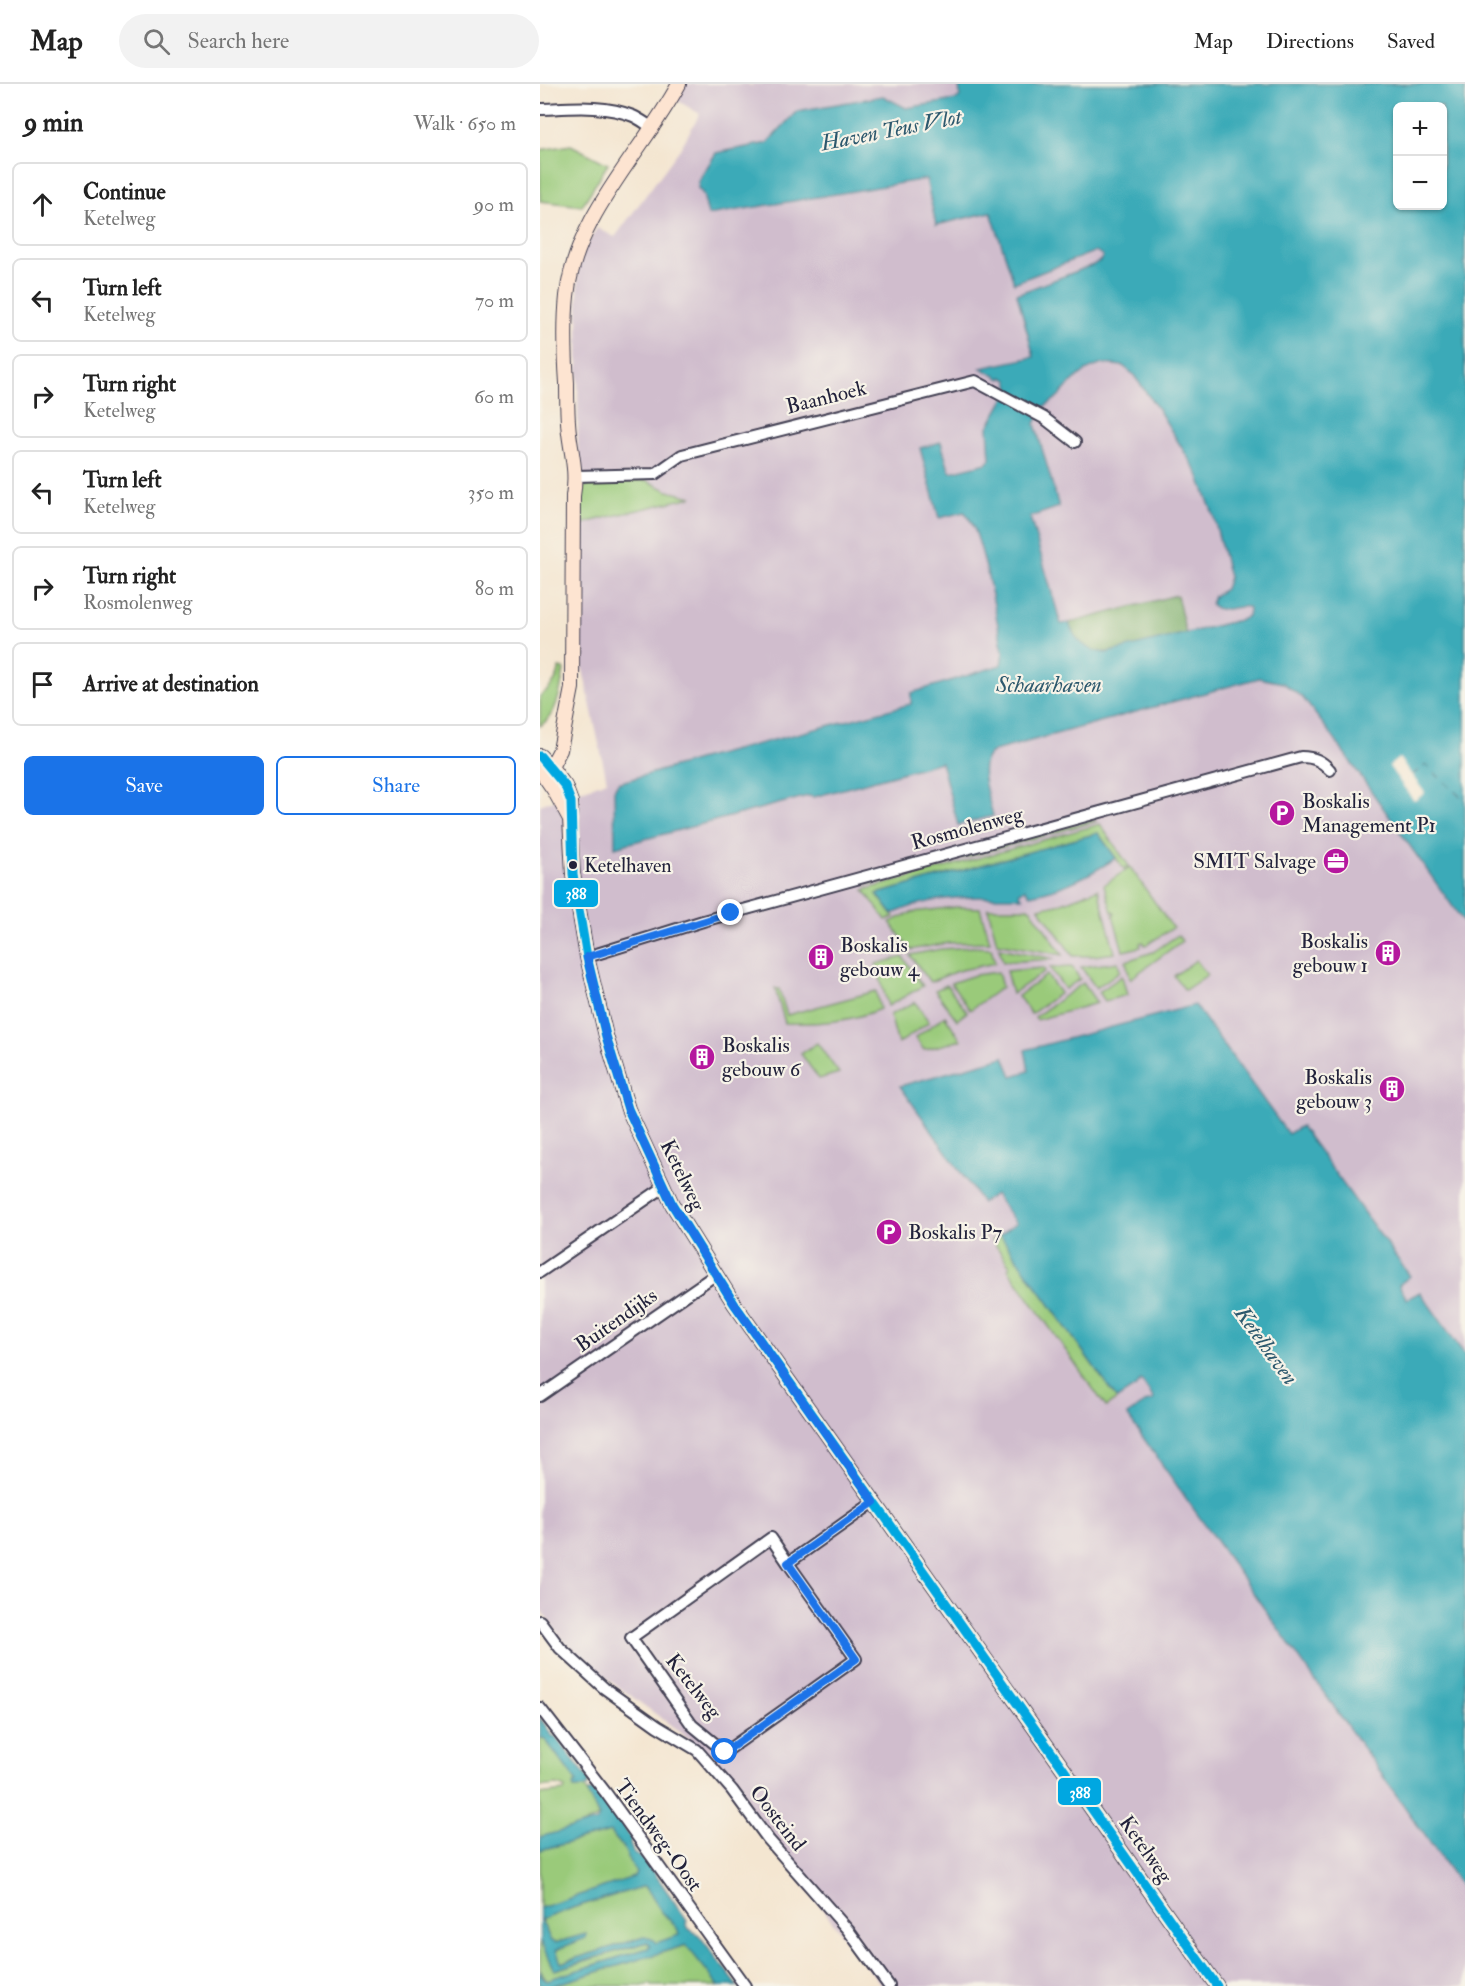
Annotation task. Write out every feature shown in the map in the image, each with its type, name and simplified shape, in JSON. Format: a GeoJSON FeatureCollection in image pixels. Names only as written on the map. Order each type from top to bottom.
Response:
{"type":"FeatureCollection","features":[{"type":"Feature","properties":{"kind":"street"},"geometry":{"type":"LineString","coordinates":[[544,772],[560,750],[572,688],[573,496],[576,476],[569,432],[564,333],[572,266],[587,229],[603,200],[653,128],[678,84]]}},
{"type":"Feature","properties":{"kind":"street"},"geometry":{"type":"LineString","coordinates":[[540,109],[591,108],[616,111],[633,116],[653,128]]}},
{"type":"Feature","properties":{"kind":"street","name":"Baanhoek"},"geometry":{"type":"LineString","coordinates":[[576,476],[655,474],[682,455],[975,381],[1044,418],[1075,442]]}},
{"type":"Feature","properties":{"kind":"street"},"geometry":{"type":"LineString","coordinates":[[540,756],[544,772]]}},
{"type":"Feature","properties":{"kind":"street","name":"Rosmolenweg"},"geometry":{"type":"LineString","coordinates":[[587,957],[703,921],[1300,757],[1315,758],[1330,770]]}},
{"type":"Feature","properties":{"kind":"street","name":"Ketelweg"},"geometry":{"type":"LineString","coordinates":[[544,772],[570,819],[573,874],[587,957],[606,1036],[628,1109],[672,1204],[715,1275],[1217,1986]]}},
{"type":"Feature","properties":{"kind":"street"},"geometry":{"type":"LineString","coordinates":[[540,1272],[663,1186]]}},
{"type":"Feature","properties":{"kind":"street","name":"Buitendijks"},"geometry":{"type":"LineString","coordinates":[[540,1396],[715,1275]]}},
{"type":"Feature","properties":{"kind":"street"},"geometry":{"type":"LineString","coordinates":[[788,1563],[874,1502]]}},
{"type":"Feature","properties":{"kind":"street","name":"Ketelweg"},"geometry":{"type":"LineString","coordinates":[[771,1538],[788,1563],[856,1659],[725,1752],[692,1725],[632,1638],[771,1538]]}},
{"type":"Feature","properties":{"kind":"street","name":"Oosteind"},"geometry":{"type":"LineString","coordinates":[[540,1621],[560,1648],[604,1688],[657,1726],[697,1750],[768,1839],[848,1929],[888,1986]]}},
{"type":"Feature","properties":{"kind":"street","name":"Tiendweg-Oost"},"geometry":{"type":"LineString","coordinates":[[540,1708],[606,1793],[745,1986]]}},
{"type":"Feature","properties":{"kind":"shaded area"},"geometry":{"type":"Polygon","coordinates":[[[684,84],[747,84],[752,86],[753,84],[1078,84],[1465,890],[1465,1986],[882,1986],[695,1743],[574,1654],[540,1609],[540,805],[607,781],[578,647],[578,259],[597,228],[615,237],[680,149],[700,114],[675,99],[684,84]]]}},
{"type":"Feature","properties":{"kind":"green space"},"geometry":{"type":"Polygon","coordinates":[[[571,145],[608,164],[582,206],[540,201],[540,150],[571,145]]]}},
{"type":"Feature","properties":{"kind":"green space"},"geometry":{"type":"Polygon","coordinates":[[[646,480],[668,491],[692,497],[588,522],[574,528],[575,507],[582,488],[598,482],[646,480]]]}},
{"type":"Feature","properties":{"kind":"green space"},"geometry":{"type":"Polygon","coordinates":[[[1177,595],[1186,634],[1117,650],[1097,652],[1081,644],[1069,623],[1177,595]]]}},
{"type":"Feature","properties":{"kind":"green space"},"geometry":{"type":"Polygon","coordinates":[[[559,668],[564,669],[558,700],[551,715],[540,726],[540,696],[553,684],[559,668]]]}},
{"type":"Feature","properties":{"kind":"green space"},"geometry":{"type":"Polygon","coordinates":[[[1091,820],[1097,821],[867,885],[870,881],[1091,820]]]}},
{"type":"Feature","properties":{"kind":"green space"},"geometry":{"type":"Polygon","coordinates":[[[1100,824],[1129,866],[1124,869],[1098,833],[877,894],[894,917],[886,920],[864,890],[1100,824]]]}},
{"type":"Feature","properties":{"kind":"green space"},"geometry":{"type":"Polygon","coordinates":[[[1130,867],[1173,928],[1148,944],[1144,945],[1143,942],[1140,943],[1141,947],[1123,951],[1113,915],[1115,914],[1114,911],[1112,912],[1104,885],[1130,867]]]}},
{"type":"Feature","properties":{"kind":"green space"},"geometry":{"type":"Polygon","coordinates":[[[1098,889],[1115,953],[1073,956],[1039,908],[1062,903],[1098,889]]]}},
{"type":"Feature","properties":{"kind":"green space"},"geometry":{"type":"Polygon","coordinates":[[[957,907],[980,908],[990,942],[948,943],[910,950],[890,922],[913,912],[957,907]]]}},
{"type":"Feature","properties":{"kind":"green space"},"geometry":{"type":"Polygon","coordinates":[[[988,908],[1030,908],[1063,955],[997,943],[988,908]]]}},
{"type":"Feature","properties":{"kind":"green space"},"geometry":{"type":"Polygon","coordinates":[[[1178,935],[1182,941],[1130,979],[1126,961],[1153,952],[1178,935]]]}},
{"type":"Feature","properties":{"kind":"green space"},"geometry":{"type":"Polygon","coordinates":[[[991,948],[995,963],[957,971],[930,982],[910,955],[941,949],[991,948]]]}},
{"type":"Feature","properties":{"kind":"green space"},"geometry":{"type":"Polygon","coordinates":[[[999,948],[1055,959],[1003,962],[999,948]]]}},
{"type":"Feature","properties":{"kind":"green space"},"geometry":{"type":"Polygon","coordinates":[[[903,957],[923,986],[888,1006],[876,964],[903,957]]]}},
{"type":"Feature","properties":{"kind":"green space"},"geometry":{"type":"Polygon","coordinates":[[[1196,960],[1207,975],[1185,990],[1174,976],[1196,960]]]}},
{"type":"Feature","properties":{"kind":"green space"},"geometry":{"type":"Polygon","coordinates":[[[1118,962],[1120,971],[1096,988],[1081,967],[1118,962]]]}},
{"type":"Feature","properties":{"kind":"green space"},"geometry":{"type":"Polygon","coordinates":[[[1072,967],[1080,979],[1065,989],[1050,968],[1072,967]]]}},
{"type":"Feature","properties":{"kind":"green space"},"geometry":{"type":"Polygon","coordinates":[[[1043,968],[1045,971],[1012,994],[1006,971],[1043,968]]]}},
{"type":"Feature","properties":{"kind":"green space"},"geometry":{"type":"Polygon","coordinates":[[[998,972],[1002,987],[970,1010],[951,983],[975,975],[998,972]]]}},
{"type":"Feature","properties":{"kind":"green space"},"geometry":{"type":"Polygon","coordinates":[[[1047,975],[1060,993],[1031,1014],[1018,996],[1047,975]]]}},
{"type":"Feature","properties":{"kind":"green space"},"geometry":{"type":"Polygon","coordinates":[[[1122,976],[1127,995],[1105,1001],[1099,992],[1122,976]]]}},
{"type":"Feature","properties":{"kind":"green space"},"geometry":{"type":"Polygon","coordinates":[[[1083,983],[1097,1003],[1037,1020],[1035,1017],[1083,983]]]}},
{"type":"Feature","properties":{"kind":"green space"},"geometry":{"type":"Polygon","coordinates":[[[947,985],[967,1012],[957,1020],[935,990],[947,985]]]}},
{"type":"Feature","properties":{"kind":"green space"},"geometry":{"type":"Polygon","coordinates":[[[775,989],[779,989],[787,1015],[876,991],[880,1009],[857,1017],[834,1021],[785,1023],[775,989]]]}},
{"type":"Feature","properties":{"kind":"green space"},"geometry":{"type":"Polygon","coordinates":[[[915,1002],[929,1022],[898,1044],[890,1015],[915,1002]]]}},
{"type":"Feature","properties":{"kind":"green space"},"geometry":{"type":"Polygon","coordinates":[[[945,1016],[961,1040],[924,1050],[915,1038],[945,1016]]]}},
{"type":"Feature","properties":{"kind":"green space"},"geometry":{"type":"Polygon","coordinates":[[[817,1043],[839,1073],[819,1079],[801,1054],[817,1043]]]}},
{"type":"Feature","properties":{"kind":"green space"},"geometry":{"type":"Polygon","coordinates":[[[1000,1235],[1117,1399],[1106,1407],[1008,1269],[1010,1266],[992,1240],[1000,1235]]]}},
{"type":"Feature","properties":{"kind":"green space"},"geometry":{"type":"Polygon","coordinates":[[[540,1737],[545,1739],[577,1782],[574,1788],[585,1788],[599,1817],[577,1827],[540,1837],[540,1794],[564,1791],[565,1788],[557,1785],[540,1787],[540,1737]]]}},
{"type":"Feature","properties":{"kind":"green space"},"geometry":{"type":"Polygon","coordinates":[[[610,1832],[623,1847],[636,1873],[634,1877],[540,1908],[540,1850],[610,1832]]]}},
{"type":"Feature","properties":{"kind":"green space"},"geometry":{"type":"Polygon","coordinates":[[[645,1886],[662,1912],[682,1927],[679,1935],[656,1943],[644,1937],[561,1963],[556,1950],[586,1934],[555,1943],[551,1941],[541,1920],[645,1886]]]}},
{"type":"Feature","properties":{"kind":"green space"},"geometry":{"type":"Polygon","coordinates":[[[540,1941],[554,1970],[648,1942],[650,1945],[648,1948],[547,1980],[540,1970],[540,1941]]]}},
{"type":"Feature","properties":{"kind":"green space"},"geometry":{"type":"Polygon","coordinates":[[[687,1945],[719,1986],[652,1986],[650,1984],[642,1986],[551,1986],[687,1945]]]}},
{"type":"Feature","properties":{"kind":"water"},"geometry":{"type":"Polygon","coordinates":[[[959,84],[1465,84],[1465,924],[1303,698],[1283,683],[1259,678],[994,751],[984,763],[983,771],[993,816],[958,825],[941,762],[814,797],[808,796],[615,847],[614,790],[618,783],[911,704],[911,693],[1001,665],[1003,652],[977,535],[964,512],[939,518],[920,448],[941,442],[951,472],[987,463],[990,459],[988,427],[1010,389],[1008,380],[1002,377],[1001,379],[981,368],[1034,357],[1017,294],[1093,265],[1103,256],[1096,251],[1014,283],[991,212],[936,225],[926,179],[708,215],[703,194],[698,188],[699,180],[716,153],[767,143],[797,111],[883,96],[906,108],[955,100],[960,96],[959,84]],[[1103,364],[1080,375],[1056,399],[1043,407],[1035,424],[1059,507],[1030,517],[1061,624],[1069,623],[1078,640],[1088,648],[1106,653],[1243,619],[1248,616],[1249,609],[1243,607],[1219,609],[1211,604],[1214,596],[1225,589],[1229,577],[1213,514],[1198,474],[1158,409],[1133,374],[1123,366],[1103,364]]]}},
{"type":"Feature","properties":{"kind":"water"},"geometry":{"type":"Polygon","coordinates":[[[1098,833],[1116,858],[1075,881],[1053,889],[1030,895],[1025,889],[1019,893],[1022,897],[969,897],[939,900],[892,914],[877,894],[1098,833]]]}},
{"type":"Feature","properties":{"kind":"water","name":"Ketelhaven"},"geometry":{"type":"Polygon","coordinates":[[[1195,1005],[1288,1134],[1301,1126],[1410,1276],[1399,1285],[1407,1299],[1420,1292],[1465,1355],[1465,1892],[1127,1415],[1154,1399],[1141,1380],[1137,1386],[1117,1399],[1000,1235],[1016,1223],[995,1194],[982,1203],[900,1086],[1004,1057],[1012,1076],[1029,1071],[1025,1050],[1195,1005]]]}},
{"type":"Feature","properties":{"kind":"water"},"geometry":{"type":"Polygon","coordinates":[[[540,1717],[552,1736],[555,1736],[589,1780],[585,1788],[574,1788],[573,1785],[577,1782],[545,1739],[540,1737],[540,1717]]]}},
{"type":"Feature","properties":{"kind":"water"},"geometry":{"type":"Polygon","coordinates":[[[591,1790],[597,1793],[614,1811],[631,1839],[633,1852],[646,1861],[687,1920],[686,1924],[689,1929],[699,1935],[738,1986],[719,1986],[686,1945],[551,1986],[540,1986],[540,1970],[547,1980],[648,1948],[650,1945],[647,1942],[554,1970],[540,1941],[540,1908],[634,1877],[636,1873],[623,1847],[610,1832],[540,1850],[540,1837],[597,1821],[599,1816],[588,1792],[591,1790]],[[645,1886],[541,1920],[551,1941],[555,1943],[586,1934],[586,1938],[556,1950],[561,1963],[644,1937],[656,1943],[679,1935],[677,1928],[662,1912],[645,1886]]]}},
{"type":"Feature","properties":{"kind":"pier"},"geometry":{"type":"Polygon","coordinates":[[[1399,758],[1425,793],[1414,801],[1389,766],[1399,758]]]}},
{"type":"Feature","properties":{"kind":"ferry route"},"geometry":{"type":"LineString","coordinates":[[1412,775],[1426,765],[1465,801]]}},
{"type":"Feature","properties":{"kind":"transit line","name":"388"},"geometry":{"type":"LineString","coordinates":[[540,756],[565,786],[571,802],[573,874],[587,957],[606,1036],[628,1109],[672,1204],[735,1305],[1217,1986]]}},
{"type":"Feature","properties":{"kind":"place","name":"Boskalis Management P1"},"geometry":{"type":"Point","coordinates":[1282,813]}},
{"type":"Feature","properties":{"kind":"place","name":"SMIT Salvage"},"geometry":{"type":"Point","coordinates":[1336,861]}},
{"type":"Feature","properties":{"kind":"place","name":"Ketelhaven"},"geometry":{"type":"Point","coordinates":[573,865]}},
{"type":"Feature","properties":{"kind":"place","name":"Boskalis gebouw 1"},"geometry":{"type":"Point","coordinates":[1388,953]}},
{"type":"Feature","properties":{"kind":"place","name":"Boskalis gebouw 4"},"geometry":{"type":"Point","coordinates":[821,957]}},
{"type":"Feature","properties":{"kind":"place","name":"Boskalis gebouw 6"},"geometry":{"type":"Point","coordinates":[702,1057]}},
{"type":"Feature","properties":{"kind":"place","name":"Boskalis gebouw 3"},"geometry":{"type":"Point","coordinates":[1392,1089]}},
{"type":"Feature","properties":{"kind":"place","name":"Boskalis P7"},"geometry":{"type":"Point","coordinates":[889,1232]}},
{"type":"Feature","properties":{"kind":"route"},"geometry":{"type":"LineString","coordinates":[[725,1752],[856,1659],[788,1563],[874,1502],[735,1305],[672,1204],[628,1109],[606,1036],[587,957],[731,913]]}},
{"type":"Feature","properties":{"kind":"water label","name":"Haven Teus Vlot"},"geometry":{"type":"Point","coordinates":[891,129]}},
{"type":"Feature","properties":{"kind":"water label","name":"Schaarhaven"},"geometry":{"type":"Point","coordinates":[1049,684]}}]}
